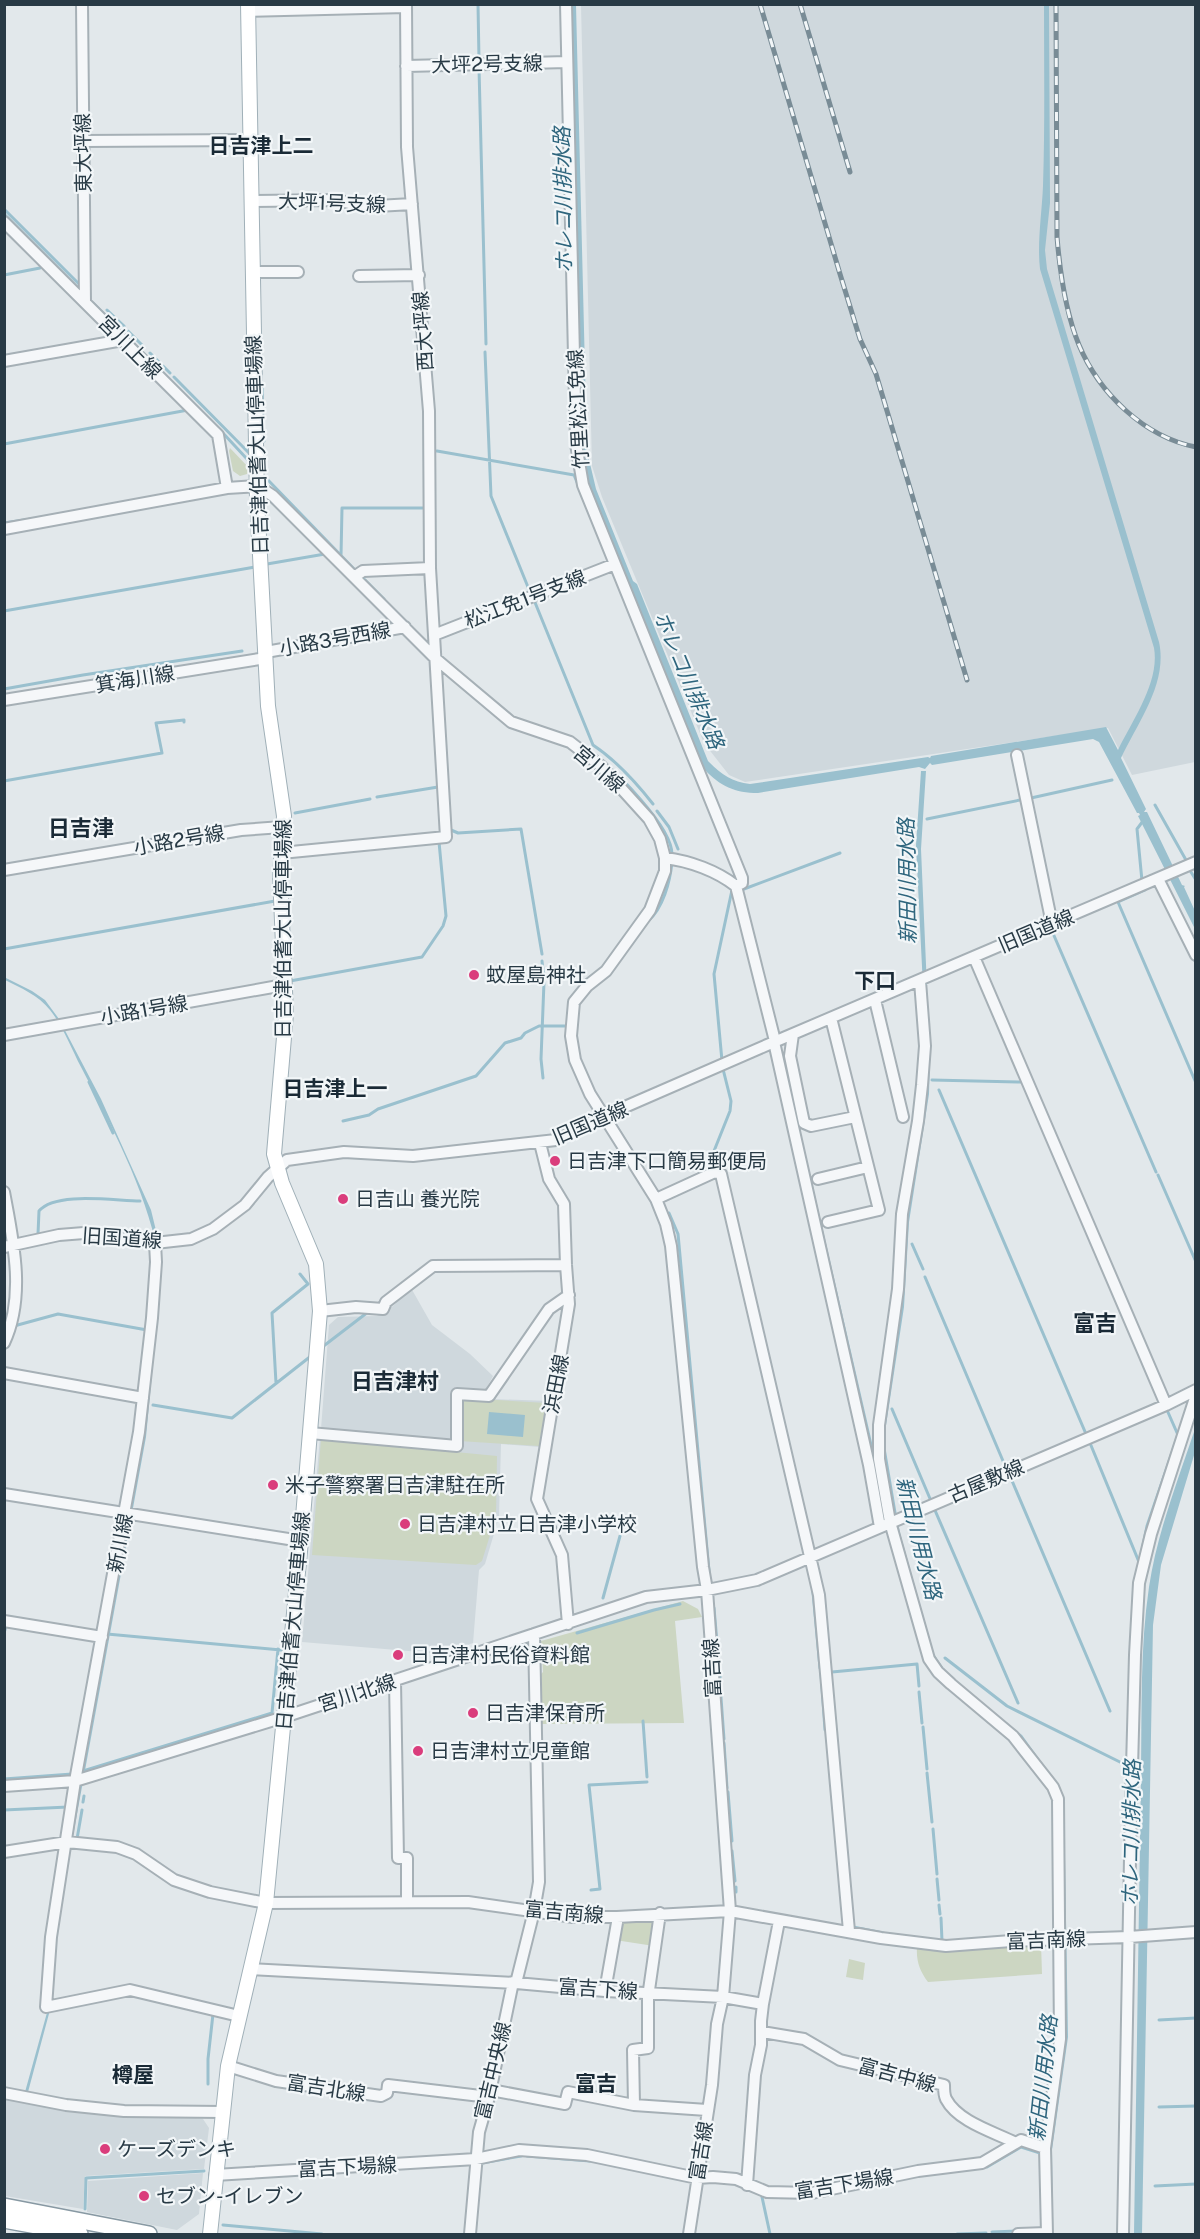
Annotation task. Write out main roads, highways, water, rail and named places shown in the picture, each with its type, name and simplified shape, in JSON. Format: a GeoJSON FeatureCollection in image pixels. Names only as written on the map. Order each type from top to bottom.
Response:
{"type":"FeatureCollection","features":[{"type":"Feature","properties":{"kind":"highway"},"geometry":{"type":"LineString","coordinates":[[4,2206],[148,2235]]}},
{"type":"Feature","properties":{"kind":"highway"},"geometry":{"type":"LineString","coordinates":[[4,2220],[80,2235]]}},
{"type":"Feature","properties":{"kind":"main road","name":"日吉津伯耆大山停車場線"},"geometry":{"type":"LineString","coordinates":[[210,2235],[228,2066],[266,1903],[321,1311],[316,1264],[277,1168],[274,1154],[286,1014],[281,854],[284,816],[269,716],[258,486],[248,8]]}},
{"type":"Feature","properties":{"kind":"water"},"geometry":{"type":"Polygon","coordinates":[[[569,5],[576,5],[587,451],[596,489],[708,761],[727,777],[750,784],[930,758],[1106,727],[1118,750],[1149,688],[1155,661],[1154,648],[1040,269],[1039,238],[1044,140],[1044,5],[1049,5],[1050,203],[1045,250],[1047,269],[1159,642],[1161,657],[1150,702],[1121,758],[1146,809],[1144,812],[1147,812],[1182,885],[1185,886],[1195,911],[1195,929],[1138,816],[1139,813],[1099,742],[1093,739],[932,765],[930,763],[925,769],[919,767],[758,793],[728,788],[705,770],[588,488],[580,452],[569,5]]]}},
{"type":"Feature","properties":{"kind":"water"},"geometry":{"type":"Polygon","coordinates":[[[921,771],[926,771],[921,849],[930,1057],[929,1094],[909,1222],[904,1307],[885,1432],[886,1451],[900,1533],[934,1654],[951,1679],[1022,1735],[1059,1786],[1064,1800],[1068,2037],[1052,2150],[1053,2234],[1049,2234],[1048,2151],[1065,2035],[1061,1800],[1023,1743],[949,1681],[933,1661],[894,1526],[881,1455],[881,1432],[915,1161],[923,987],[916,845],[921,771]]]}},
{"type":"Feature","properties":{"kind":"water"},"geometry":{"type":"Polygon","coordinates":[[[4,977],[45,1000],[59,1019],[101,1099],[151,1210],[161,1251],[162,1268],[146,1437],[58,1918],[50,2010],[28,2092],[25,2092],[48,2009],[56,1917],[110,1611],[158,1253],[145,1205],[126,1157],[63,1030],[55,1016],[40,1000],[5,980],[4,977]]]}},
{"type":"Feature","properties":{"kind":"water"},"geometry":{"type":"Polygon","coordinates":[[[781,1048],[906,1590],[904,1591],[886,1529],[781,1048]]]}},
{"type":"Feature","properties":{"kind":"water"},"geometry":{"type":"Polygon","coordinates":[[[489,1412],[525,1415],[523,1437],[487,1434],[489,1412]]]}},
{"type":"Feature","properties":{"kind":"water"},"geometry":{"type":"Polygon","coordinates":[[[1195,1429],[1195,1452],[1161,1565],[1153,1625],[1142,2234],[1134,2234],[1141,1774],[1128,1765],[1141,1771],[1143,1656],[1149,1587],[1157,1547],[1195,1429]]]}},
{"type":"Feature","properties":{"kind":"waterway"},"geometry":{"type":"LineString","coordinates":[[478,4],[479,60]]}},
{"type":"Feature","properties":{"kind":"waterway"},"geometry":{"type":"LineString","coordinates":[[479,68],[486,344]]}},
{"type":"Feature","properties":{"kind":"waterway"},"geometry":{"type":"LineString","coordinates":[[4,209],[80,285]]}},
{"type":"Feature","properties":{"kind":"waterway"},"geometry":{"type":"LineString","coordinates":[[4,214],[75,285]]}},
{"type":"Feature","properties":{"kind":"waterway"},"geometry":{"type":"LineString","coordinates":[[4,275],[40,268]]}},
{"type":"Feature","properties":{"kind":"waterway"},"geometry":{"type":"LineString","coordinates":[[93,303],[196,406]]}},
{"type":"Feature","properties":{"kind":"waterway"},"geometry":{"type":"LineString","coordinates":[[107,310],[124,326]]}},
{"type":"Feature","properties":{"kind":"waterway"},"geometry":{"type":"LineString","coordinates":[[128,331],[144,347]]}},
{"type":"Feature","properties":{"kind":"waterway"},"geometry":{"type":"LineString","coordinates":[[485,352],[491,496],[530,592]]}},
{"type":"Feature","properties":{"kind":"waterway"},"geometry":{"type":"LineString","coordinates":[[150,353],[170,373]]}},
{"type":"Feature","properties":{"kind":"waterway"},"geometry":{"type":"LineString","coordinates":[[174,377],[249,453]]}},
{"type":"Feature","properties":{"kind":"waterway"},"geometry":{"type":"LineString","coordinates":[[262,387],[263,419]]}},
{"type":"Feature","properties":{"kind":"waterway"},"geometry":{"type":"LineString","coordinates":[[4,444],[188,410]]}},
{"type":"Feature","properties":{"kind":"waterway"},"geometry":{"type":"LineString","coordinates":[[264,430],[264,441]]}},
{"type":"Feature","properties":{"kind":"waterway"},"geometry":{"type":"LineString","coordinates":[[222,432],[247,459]]}},
{"type":"Feature","properties":{"kind":"waterway"},"geometry":{"type":"LineString","coordinates":[[437,451],[574,475],[579,487]]}},
{"type":"Feature","properties":{"kind":"waterway"},"geometry":{"type":"LineString","coordinates":[[267,479],[356,571]]}},
{"type":"Feature","properties":{"kind":"waterway"},"geometry":{"type":"LineString","coordinates":[[341,556],[342,508],[426,508]]}},
{"type":"Feature","properties":{"kind":"waterway"},"geometry":{"type":"LineString","coordinates":[[4,523],[31,519]]}},
{"type":"Feature","properties":{"kind":"waterway"},"geometry":{"type":"LineString","coordinates":[[267,564],[325,554]]}},
{"type":"Feature","properties":{"kind":"waterway"},"geometry":{"type":"LineString","coordinates":[[4,611],[255,567]]}},
{"type":"Feature","properties":{"kind":"waterway"},"geometry":{"type":"LineString","coordinates":[[361,576],[384,599]]}},
{"type":"Feature","properties":{"kind":"waterway"},"geometry":{"type":"LineString","coordinates":[[534,600],[593,745],[625,772],[653,804]]}},
{"type":"Feature","properties":{"kind":"waterway"},"geometry":{"type":"LineString","coordinates":[[4,689],[242,651]]}},
{"type":"Feature","properties":{"kind":"waterway"},"geometry":{"type":"LineString","coordinates":[[4,781],[162,753],[156,723],[184,720],[184,722]]}},
{"type":"Feature","properties":{"kind":"waterway"},"geometry":{"type":"LineString","coordinates":[[591,752],[614,771],[653,815],[670,843],[672,855]]}},
{"type":"Feature","properties":{"kind":"waterway"},"geometry":{"type":"LineString","coordinates":[[1031,798],[1112,780]]}},
{"type":"Feature","properties":{"kind":"waterway"},"geometry":{"type":"LineString","coordinates":[[377,797],[438,787]]}},
{"type":"Feature","properties":{"kind":"waterway"},"geometry":{"type":"LineString","coordinates":[[295,813],[370,799]]}},
{"type":"Feature","properties":{"kind":"waterway","name":"新田川用水路"},"geometry":{"type":"LineString","coordinates":[[927,819],[1020,800]]}},
{"type":"Feature","properties":{"kind":"waterway"},"geometry":{"type":"LineString","coordinates":[[1155,805],[1186,860]]}},
{"type":"Feature","properties":{"kind":"waterway"},"geometry":{"type":"LineString","coordinates":[[657,811],[669,827],[678,849]]}},
{"type":"Feature","properties":{"kind":"waterway"},"geometry":{"type":"LineString","coordinates":[[1142,881],[1137,829],[1143,821]]}},
{"type":"Feature","properties":{"kind":"waterway"},"geometry":{"type":"LineString","coordinates":[[451,830],[458,833],[521,829],[542,954]]}},
{"type":"Feature","properties":{"kind":"waterway"},"geometry":{"type":"LineString","coordinates":[[290,981],[422,957],[443,926],[446,916],[439,842]]}},
{"type":"Feature","properties":{"kind":"waterway"},"geometry":{"type":"LineString","coordinates":[[744,889],[840,853]]}},
{"type":"Feature","properties":{"kind":"waterway"},"geometry":{"type":"LineString","coordinates":[[648,921],[658,909],[665,894],[672,862]]}},
{"type":"Feature","properties":{"kind":"waterway"},"geometry":{"type":"LineString","coordinates":[[1189,869],[1196,880]]}},
{"type":"Feature","properties":{"kind":"waterway"},"geometry":{"type":"LineString","coordinates":[[1144,887],[1145,890],[1118,902],[1196,1083]]}},
{"type":"Feature","properties":{"kind":"waterway"},"geometry":{"type":"LineString","coordinates":[[722,1061],[714,974],[732,890]]}},
{"type":"Feature","properties":{"kind":"waterway"},"geometry":{"type":"LineString","coordinates":[[4,949],[275,901]]}},
{"type":"Feature","properties":{"kind":"waterway"},"geometry":{"type":"LineString","coordinates":[[1052,931],[1156,1172]]}},
{"type":"Feature","properties":{"kind":"waterway"},"geometry":{"type":"LineString","coordinates":[[542,961],[544,980]]}},
{"type":"Feature","properties":{"kind":"waterway"},"geometry":{"type":"LineString","coordinates":[[543,1078],[541,1059],[544,982]]}},
{"type":"Feature","properties":{"kind":"waterway"},"geometry":{"type":"LineString","coordinates":[[343,1121],[369,1115],[378,1109],[476,1076],[505,1043],[521,1038],[525,1033],[539,1026],[568,1026]]}},
{"type":"Feature","properties":{"kind":"waterway"},"geometry":{"type":"LineString","coordinates":[[717,1169],[714,1151],[730,1111],[731,1101],[723,1069]]}},
{"type":"Feature","properties":{"kind":"waterway"},"geometry":{"type":"LineString","coordinates":[[932,1080],[1021,1082]]}},
{"type":"Feature","properties":{"kind":"waterway"},"geometry":{"type":"LineString","coordinates":[[89,1082],[113,1133]]}},
{"type":"Feature","properties":{"kind":"waterway"},"geometry":{"type":"LineString","coordinates":[[939,1090],[1086,1434]]}},
{"type":"Feature","properties":{"kind":"waterway"},"geometry":{"type":"LineString","coordinates":[[610,1116],[643,1169]]}},
{"type":"Feature","properties":{"kind":"waterway"},"geometry":{"type":"LineString","coordinates":[[1158,1175],[1196,1262]]}},
{"type":"Feature","properties":{"kind":"waterway"},"geometry":{"type":"LineString","coordinates":[[36,1236],[39,1211],[58,1201],[72,1199],[140,1201]]}},
{"type":"Feature","properties":{"kind":"waterway"},"geometry":{"type":"LineString","coordinates":[[669,1213],[678,1234],[709,1571]]}},
{"type":"Feature","properties":{"kind":"waterway"},"geometry":{"type":"LineString","coordinates":[[912,1244],[923,1269]]}},
{"type":"Feature","properties":{"kind":"waterway"},"geometry":{"type":"LineString","coordinates":[[276,1383],[272,1313],[308,1284],[300,1274]]}},
{"type":"Feature","properties":{"kind":"waterway"},"geometry":{"type":"LineString","coordinates":[[925,1277],[1006,1468]]}},
{"type":"Feature","properties":{"kind":"waterway"},"geometry":{"type":"LineString","coordinates":[[321,1348],[368,1312]]}},
{"type":"Feature","properties":{"kind":"waterway"},"geometry":{"type":"LineString","coordinates":[[14,1326],[58,1314],[147,1330]]}},
{"type":"Feature","properties":{"kind":"waterway"},"geometry":{"type":"LineString","coordinates":[[153,1405],[232,1418],[311,1356]]}},
{"type":"Feature","properties":{"kind":"waterway","name":"新田川用水路"},"geometry":{"type":"LineString","coordinates":[[892,1409],[931,1501]]}},
{"type":"Feature","properties":{"kind":"waterway"},"geometry":{"type":"LineString","coordinates":[[1142,1550],[1147,1526],[1178,1435],[1167,1410]]}},
{"type":"Feature","properties":{"kind":"waterway"},"geometry":{"type":"LineString","coordinates":[[1090,1443],[1139,1562]]}},
{"type":"Feature","properties":{"kind":"waterway"},"geometry":{"type":"LineString","coordinates":[[1010,1476],[1110,1711]]}},
{"type":"Feature","properties":{"kind":"waterway","name":"新田川用水路"},"geometry":{"type":"LineString","coordinates":[[934,1508],[1018,1703]]}},
{"type":"Feature","properties":{"kind":"waterway"},"geometry":{"type":"LineString","coordinates":[[603,1598],[620,1536]]}},
{"type":"Feature","properties":{"kind":"waterway"},"geometry":{"type":"LineString","coordinates":[[813,1592],[820,1668]]}},
{"type":"Feature","properties":{"kind":"waterway"},"geometry":{"type":"LineString","coordinates":[[577,1633],[680,1604]]}},
{"type":"Feature","properties":{"kind":"waterway"},"geometry":{"type":"LineString","coordinates":[[714,1608],[720,1678]]}},
{"type":"Feature","properties":{"kind":"waterway"},"geometry":{"type":"LineString","coordinates":[[4,1633],[6,1626]]}},
{"type":"Feature","properties":{"kind":"waterway"},"geometry":{"type":"LineString","coordinates":[[107,1634],[281,1650]]}},
{"type":"Feature","properties":{"kind":"waterway"},"geometry":{"type":"LineString","coordinates":[[83,1771],[272,1713],[278,1649]]}},
{"type":"Feature","properties":{"kind":"waterway","name":"ホレコ川排水路"},"geometry":{"type":"LineString","coordinates":[[945,1658],[1007,1706],[1130,1767]]}},
{"type":"Feature","properties":{"kind":"waterway"},"geometry":{"type":"LineString","coordinates":[[832,1672],[917,1664],[919,1686]]}},
{"type":"Feature","properties":{"kind":"waterway"},"geometry":{"type":"LineString","coordinates":[[821,1673],[825,1730]]}},
{"type":"Feature","properties":{"kind":"waterway"},"geometry":{"type":"LineString","coordinates":[[720,1684],[724,1739]]}},
{"type":"Feature","properties":{"kind":"waterway"},"geometry":{"type":"LineString","coordinates":[[919,1692],[922,1723]]}},
{"type":"Feature","properties":{"kind":"waterway"},"geometry":{"type":"LineString","coordinates":[[643,1721],[647,1777]]}},
{"type":"Feature","properties":{"kind":"waterway"},"geometry":{"type":"LineString","coordinates":[[923,1727],[927,1769]]}},
{"type":"Feature","properties":{"kind":"waterway"},"geometry":{"type":"LineString","coordinates":[[724,1743],[727,1788]]}},
{"type":"Feature","properties":{"kind":"waterway"},"geometry":{"type":"LineString","coordinates":[[927,1773],[932,1822]]}},
{"type":"Feature","properties":{"kind":"waterway"},"geometry":{"type":"LineString","coordinates":[[4,1779],[72,1774]]}},
{"type":"Feature","properties":{"kind":"waterway"},"geometry":{"type":"LineString","coordinates":[[591,1890],[600,1889],[589,1785],[647,1782]]}},
{"type":"Feature","properties":{"kind":"waterway"},"geometry":{"type":"LineString","coordinates":[[728,1792],[732,1841]]}},
{"type":"Feature","properties":{"kind":"waterway"},"geometry":{"type":"LineString","coordinates":[[83,1802],[84,1796]]}},
{"type":"Feature","properties":{"kind":"waterway"},"geometry":{"type":"LineString","coordinates":[[4,1810],[68,1807]]}},
{"type":"Feature","properties":{"kind":"waterway"},"geometry":{"type":"LineString","coordinates":[[77,1839],[82,1810]]}},
{"type":"Feature","properties":{"kind":"waterway"},"geometry":{"type":"LineString","coordinates":[[933,1829],[937,1874]]}},
{"type":"Feature","properties":{"kind":"waterway"},"geometry":{"type":"LineString","coordinates":[[732,1851],[735,1881]]}},
{"type":"Feature","properties":{"kind":"waterway"},"geometry":{"type":"LineString","coordinates":[[937,1879],[939,1900]]}},
{"type":"Feature","properties":{"kind":"waterway"},"geometry":{"type":"LineString","coordinates":[[736,1887],[736,1892]]}},
{"type":"Feature","properties":{"kind":"waterway"},"geometry":{"type":"LineString","coordinates":[[939,1905],[940,1914]]}},
{"type":"Feature","properties":{"kind":"waterway"},"geometry":{"type":"LineString","coordinates":[[940,1941],[942,1941],[941,1918]]}},
{"type":"Feature","properties":{"kind":"waterway"},"geometry":{"type":"LineString","coordinates":[[853,1927],[883,1933]]}},
{"type":"Feature","properties":{"kind":"waterway"},"geometry":{"type":"LineString","coordinates":[[208,2084],[213,2014]]}},
{"type":"Feature","properties":{"kind":"waterway"},"geometry":{"type":"LineString","coordinates":[[1159,2020],[1196,2018]]}},
{"type":"Feature","properties":{"kind":"waterway"},"geometry":{"type":"LineString","coordinates":[[1159,2107],[1196,2106]]}},
{"type":"Feature","properties":{"kind":"waterway","name":"新田川用水路"},"geometry":{"type":"LineString","coordinates":[[987,2167],[1021,2147],[1040,2153]]}},
{"type":"Feature","properties":{"kind":"waterway"},"geometry":{"type":"LineString","coordinates":[[482,2163],[521,2156]]}},
{"type":"Feature","properties":{"kind":"waterway"},"geometry":{"type":"LineString","coordinates":[[527,2156],[590,2161]]}},
{"type":"Feature","properties":{"kind":"waterway"},"geometry":{"type":"LineString","coordinates":[[85,2209],[86,2178],[204,2171]]}},
{"type":"Feature","properties":{"kind":"waterway"},"geometry":{"type":"LineString","coordinates":[[1155,2186],[1196,2184]]}},
{"type":"Feature","properties":{"kind":"waterway"},"geometry":{"type":"LineString","coordinates":[[762,2197],[770,2234]]}},
{"type":"Feature","properties":{"kind":"waterway"},"geometry":{"type":"LineString","coordinates":[[223,2225],[322,2234]]}},
{"type":"Feature","properties":{"kind":"waterway"},"geometry":{"type":"LineString","coordinates":[[992,2232],[1017,2231]]}},
{"type":"Feature","properties":{"kind":"waterway"},"geometry":{"type":"LineString","coordinates":[[957,2234],[986,2233]]}},
{"type":"Feature","properties":{"kind":"railway"},"geometry":{"type":"LineString","coordinates":[[760,4],[860,339],[876,374],[967,680]]}},
{"type":"Feature","properties":{"kind":"railway"},"geometry":{"type":"LineString","coordinates":[[800,4],[850,172]]}},
{"type":"Feature","properties":{"kind":"railway"},"geometry":{"type":"LineString","coordinates":[[1056,4],[1057,237],[1064,292],[1074,332],[1088,363],[1111,396],[1141,423],[1159,434],[1196,447]]}},
{"type":"Feature","properties":{"kind":"place","name":"蚊屋島神社"},"geometry":{"type":"Point","coordinates":[474,975]}},
{"type":"Feature","properties":{"kind":"place","name":"日吉津下口簡易郵便局"},"geometry":{"type":"Point","coordinates":[555,1161]}},
{"type":"Feature","properties":{"kind":"place","name":"日吉山 養光院"},"geometry":{"type":"Point","coordinates":[343,1199]}},
{"type":"Feature","properties":{"kind":"place","name":"米子警察署日吉津駐在所"},"geometry":{"type":"Point","coordinates":[273,1485]}},
{"type":"Feature","properties":{"kind":"place","name":"日吉津村立日吉津小学校"},"geometry":{"type":"Point","coordinates":[405,1524]}},
{"type":"Feature","properties":{"kind":"place","name":"日吉津村民俗資料館"},"geometry":{"type":"Point","coordinates":[398,1655]}},
{"type":"Feature","properties":{"kind":"place","name":"日吉津保育所"},"geometry":{"type":"Point","coordinates":[473,1713]}},
{"type":"Feature","properties":{"kind":"place","name":"日吉津村立児童館"},"geometry":{"type":"Point","coordinates":[418,1751]}},
{"type":"Feature","properties":{"kind":"place","name":"ケーズデンキ"},"geometry":{"type":"Point","coordinates":[105,2149]}},
{"type":"Feature","properties":{"kind":"place","name":"セブン-イレブン"},"geometry":{"type":"Point","coordinates":[144,2196]}},
{"type":"Feature","properties":{"kind":"district","name":"日吉津上二"},"geometry":{"type":"Point","coordinates":[261,145]}},
{"type":"Feature","properties":{"kind":"district","name":"日吉津"},"geometry":{"type":"Point","coordinates":[81,828]}},
{"type":"Feature","properties":{"kind":"district","name":"下口"},"geometry":{"type":"Point","coordinates":[875,980]}},
{"type":"Feature","properties":{"kind":"district","name":"日吉津上一"},"geometry":{"type":"Point","coordinates":[335,1088]}},
{"type":"Feature","properties":{"kind":"district","name":"富吉"},"geometry":{"type":"Point","coordinates":[1095,1323]}},
{"type":"Feature","properties":{"kind":"district","name":"日吉津村"},"geometry":{"type":"Point","coordinates":[395,1381]}},
{"type":"Feature","properties":{"kind":"district","name":"樽屋"},"geometry":{"type":"Point","coordinates":[133,2074]}},
{"type":"Feature","properties":{"kind":"district","name":"富吉"},"geometry":{"type":"Point","coordinates":[596,2083]}}]}
